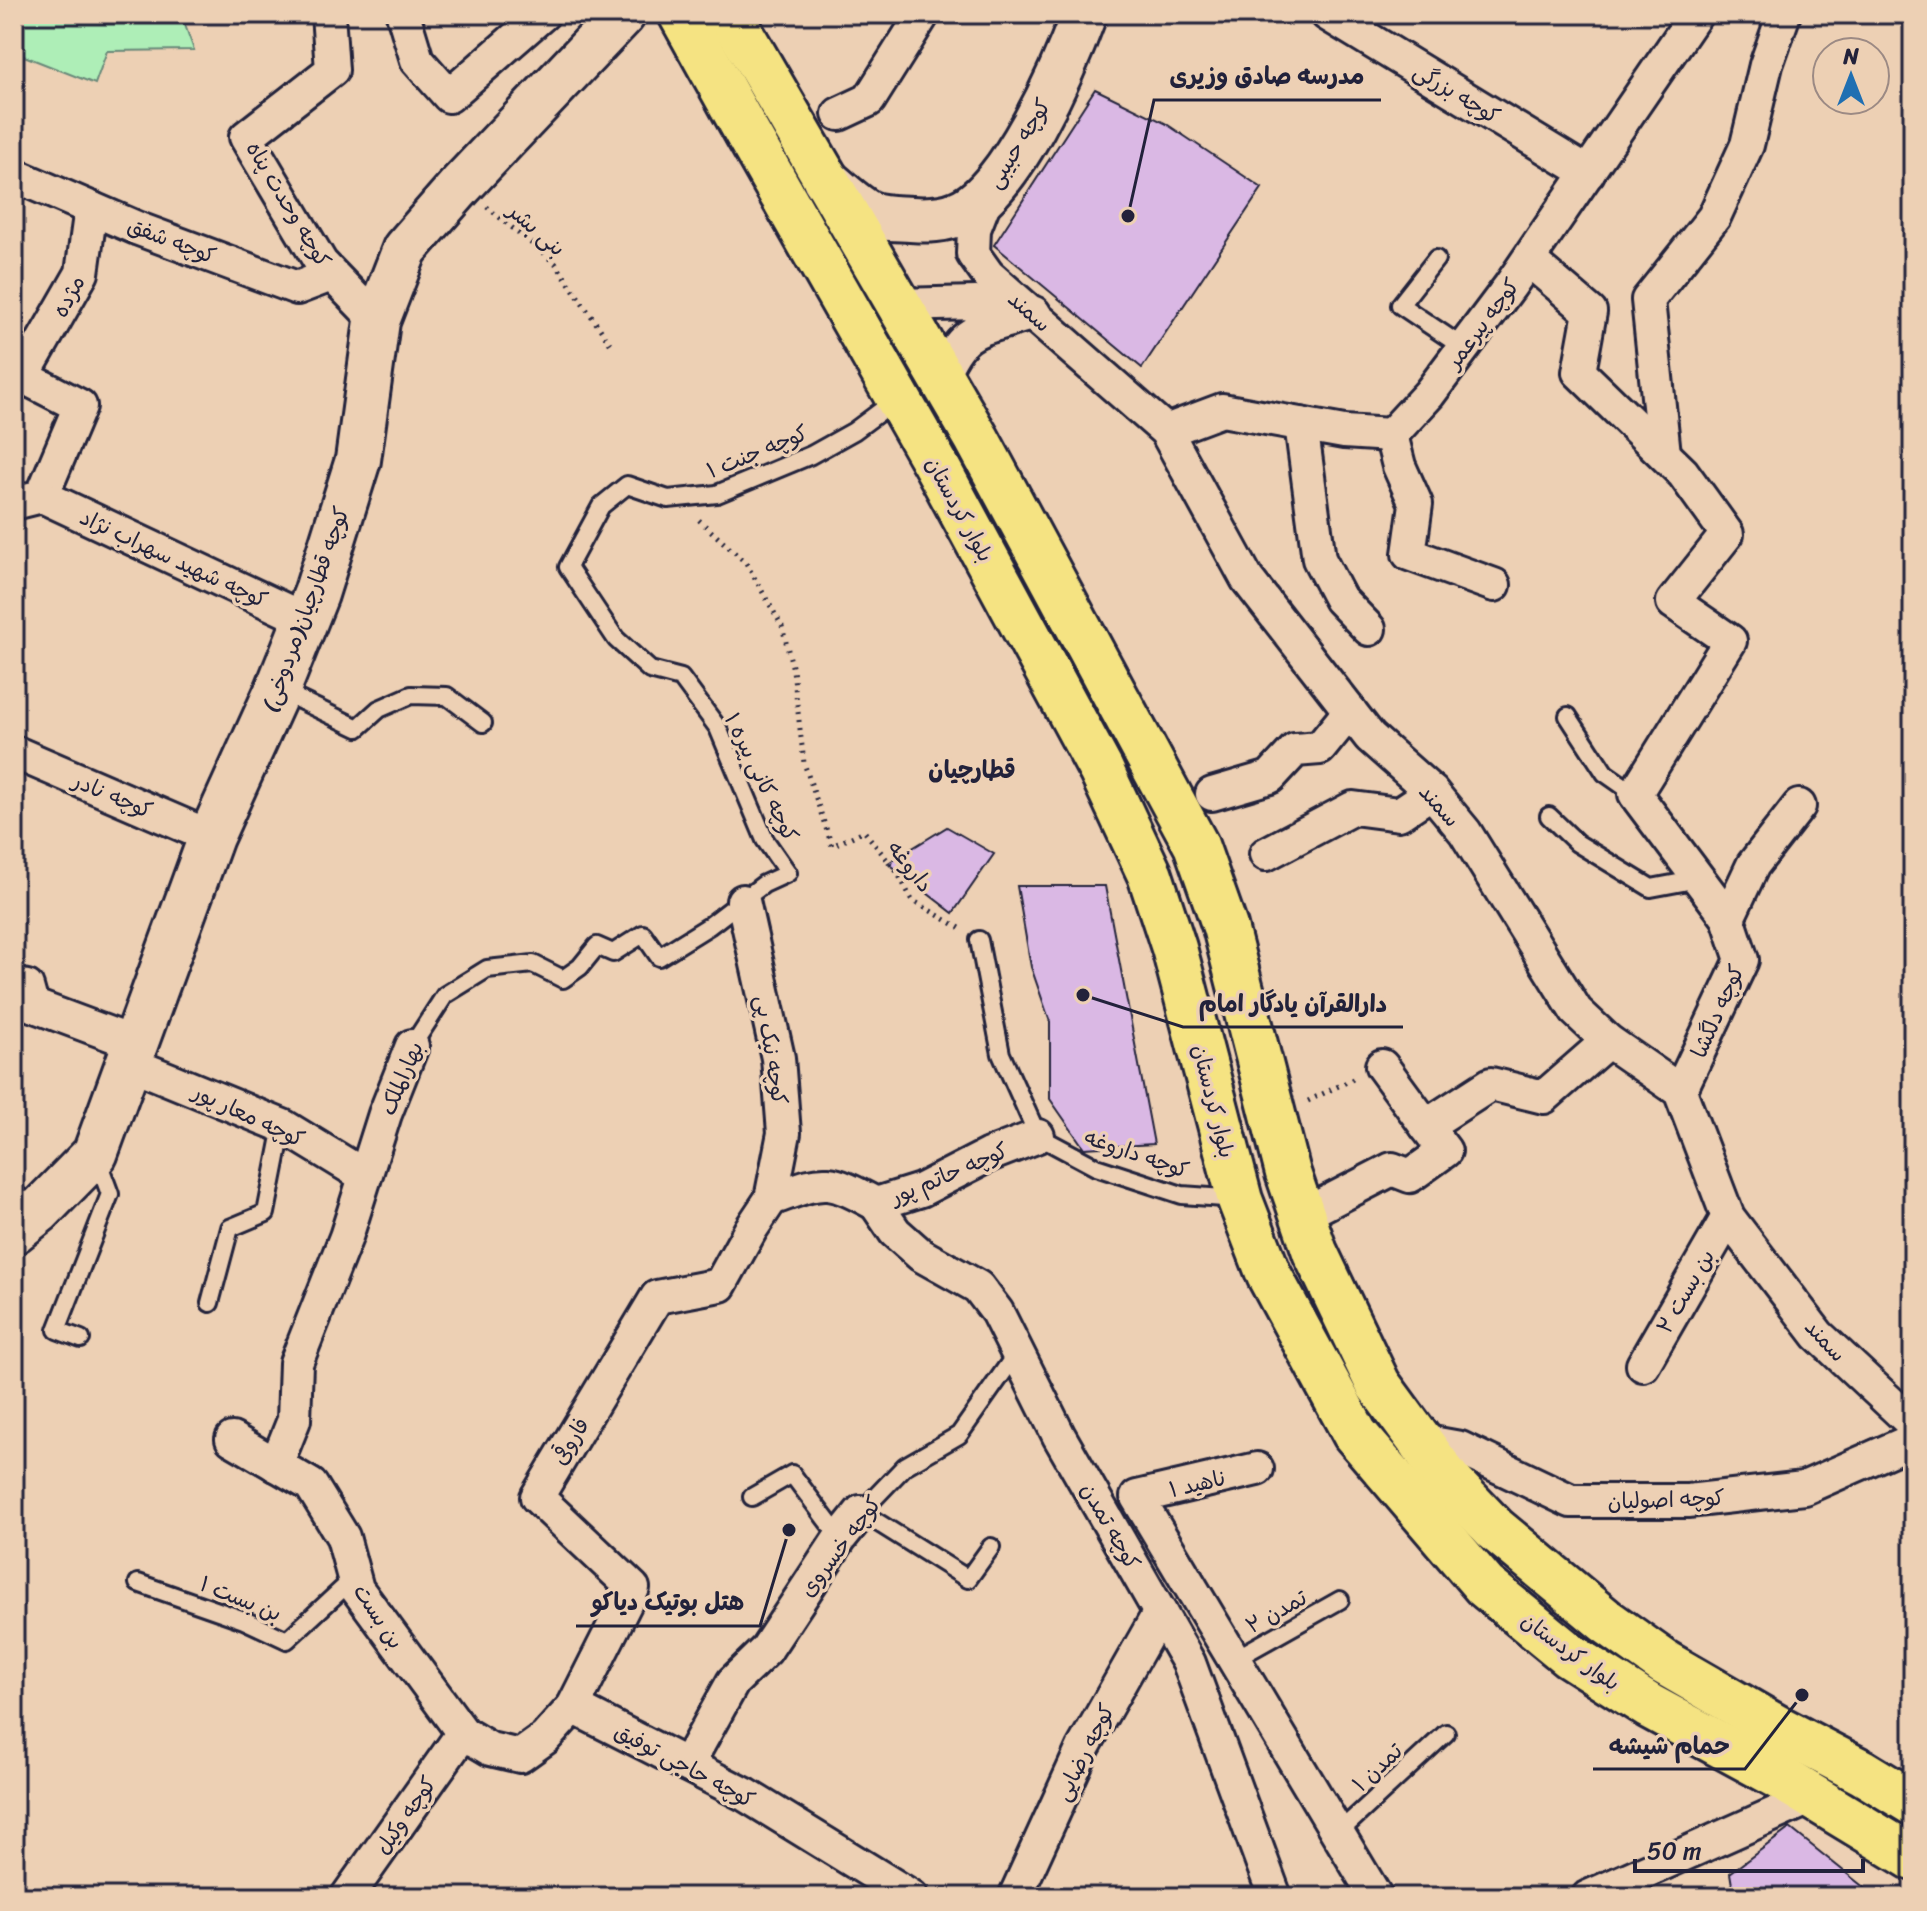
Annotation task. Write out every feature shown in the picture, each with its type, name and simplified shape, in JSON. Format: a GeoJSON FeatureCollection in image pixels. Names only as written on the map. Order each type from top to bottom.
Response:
{"type":"FeatureCollection","features":[{"type":"Feature","properties":{"kind":"main road","name":"بلوار کردستان"},"geometry":{"type":"LineString","coordinates":[[681,14],[898,398],[1101,770],[1150,875],[1174,948],[1240,1200],[1269,1275],[1355,1434],[1485,1586],[1569,1655],[1649,1706],[1778,1776],[1913,1858]]}},
{"type":"Feature","properties":{"kind":"main road","name":"بلوار کردستان"},"geometry":{"type":"LineString","coordinates":[[730,14],[942,376],[1196,845],[1225,927],[1288,1173],[1315,1252],[1378,1384],[1449,1481],[1495,1529],[1606,1621],[1665,1663],[1913,1803]]}},
{"type":"Feature","properties":{"kind":"street","name":"کوچه وحدت پناه"},"geometry":{"type":"LineString","coordinates":[[328,14],[332,70],[246,137],[321,263],[377,321]]}},
{"type":"Feature","properties":{"kind":"street"},"geometry":{"type":"LineString","coordinates":[[403,14],[417,60],[449,96],[543,14]]}},
{"type":"Feature","properties":{"kind":"street"},"geometry":{"type":"LineString","coordinates":[[839,114],[869,100],[923,14]]}},
{"type":"Feature","properties":{"kind":"street","name":"کوچه حبیبی"},"geometry":{"type":"LineString","coordinates":[[825,179],[867,213],[884,218],[930,220],[960,213],[988,193],[1033,127],[1071,49],[1084,14]]}},
{"type":"Feature","properties":{"kind":"street","name":"کوچه بزرگی"},"geometry":{"type":"LineString","coordinates":[[1327,14],[1588,173]]}},
{"type":"Feature","properties":{"kind":"street","name":"کوچه پیرعمر"},"geometry":{"type":"LineString","coordinates":[[1391,435],[1429,394],[1529,260],[1696,14]]}},
{"type":"Feature","properties":{"kind":"street"},"geometry":{"type":"LineString","coordinates":[[1664,454],[1648,300],[1714,217],[1747,145],[1766,65],[1784,14]]}},
{"type":"Feature","properties":{"kind":"street","name":"کوچه قطارچیان(مردوخی)"},"geometry":{"type":"LineString","coordinates":[[22,1212],[95,1154],[211,837],[306,620],[358,460],[377,321],[405,249],[612,18]]}},
{"type":"Feature","properties":{"kind":"street","name":"کوچه شفق"},"geometry":{"type":"LineString","coordinates":[[14,175],[139,229],[297,288],[331,275]]}},
{"type":"Feature","properties":{"kind":"street","name":"سمند"},"geometry":{"type":"LineString","coordinates":[[988,193],[974,229],[973,254],[988,275],[1166,431],[1247,579],[1370,737],[1432,792],[1465,832],[1576,1011],[1608,1041],[1680,1091],[1728,1217],[1818,1335],[1913,1424]]}},
{"type":"Feature","properties":{"kind":"street","name":"مژده"},"geometry":{"type":"LineString","coordinates":[[18,374],[82,273],[91,208]]}},
{"type":"Feature","properties":{"kind":"street"},"geometry":{"type":"LineString","coordinates":[[1529,260],[1590,312],[1579,372],[1683,473],[1727,534],[1673,602],[1730,641],[1635,794]]}},
{"type":"Feature","properties":{"kind":"street"},"geometry":{"type":"LineString","coordinates":[[898,305],[976,303],[999,310],[1034,313]]}},
{"type":"Feature","properties":{"kind":"street"},"geometry":{"type":"LineString","coordinates":[[942,376],[953,349],[973,332],[1034,313]]}},
{"type":"Feature","properties":{"kind":"street"},"geometry":{"type":"LineString","coordinates":[[18,374],[80,406],[28,500]]}},
{"type":"Feature","properties":{"kind":"street"},"geometry":{"type":"LineString","coordinates":[[1166,431],[1222,410],[1344,432],[1391,435],[1399,466],[1416,504],[1409,554],[1494,585]]}},
{"type":"Feature","properties":{"kind":"street"},"geometry":{"type":"LineString","coordinates":[[1301,424],[1319,559],[1340,599],[1369,629]]}},
{"type":"Feature","properties":{"kind":"street","name":"کوچه شهید سهراب نژاد"},"geometry":{"type":"LineString","coordinates":[[28,500],[306,620]]}},
{"type":"Feature","properties":{"kind":"street"},"geometry":{"type":"LineString","coordinates":[[1212,794],[1270,777],[1295,750],[1320,748],[1350,711]]}},
{"type":"Feature","properties":{"kind":"street","name":"کوچه نادر"},"geometry":{"type":"LineString","coordinates":[[14,752],[211,837]]}},
{"type":"Feature","properties":{"kind":"street"},"geometry":{"type":"LineString","coordinates":[[1266,854],[1353,808],[1399,814],[1432,792]]}},
{"type":"Feature","properties":{"kind":"street","name":"کوچه دلگشا"},"geometry":{"type":"LineString","coordinates":[[1635,794],[1728,918],[1742,960],[1680,1091]]}},
{"type":"Feature","properties":{"kind":"street"},"geometry":{"type":"LineString","coordinates":[[1728,918],[1753,865],[1799,806]]}},
{"type":"Feature","properties":{"kind":"street","name":"کوچه نیک پی"},"geometry":{"type":"LineString","coordinates":[[743,901],[778,1058],[784,1133],[771,1199]]}},
{"type":"Feature","properties":{"kind":"street","name":"کوچه معار پور"},"geometry":{"type":"LineString","coordinates":[[14,984],[27,987],[32,1005],[283,1126],[365,1176]]}},
{"type":"Feature","properties":{"kind":"street"},"geometry":{"type":"LineString","coordinates":[[1303,1215],[1392,1169],[1410,1176],[1436,1138],[1491,1084],[1544,1097],[1608,1041]]}},
{"type":"Feature","properties":{"kind":"street","name":"بهارالملک"},"geometry":{"type":"LineString","coordinates":[[276,1465],[294,1420],[296,1363],[346,1237],[412,1046]]}},
{"type":"Feature","properties":{"kind":"street"},"geometry":{"type":"LineString","coordinates":[[1382,1066],[1436,1138]]}},
{"type":"Feature","properties":{"kind":"street","name":"کوچه حاتم پور"},"geometry":{"type":"LineString","coordinates":[[771,1199],[819,1182],[841,1185],[876,1204],[921,1190],[989,1155],[1038,1136]]}},
{"type":"Feature","properties":{"kind":"street","name":"فاروقی"},"geometry":{"type":"LineString","coordinates":[[573,1707],[633,1588],[537,1497],[657,1297],[720,1285],[771,1199]]}},
{"type":"Feature","properties":{"kind":"street","name":"کوچه تمدن"},"geometry":{"type":"LineString","coordinates":[[876,1204],[895,1232],[921,1255],[978,1287],[997,1312],[1059,1436],[1189,1663],[1275,1897]]}},
{"type":"Feature","properties":{"kind":"street","name":"بن بست ۲"},"geometry":{"type":"LineString","coordinates":[[1643,1365],[1728,1217]]}},
{"type":"Feature","properties":{"kind":"street","name":"بن بست"},"geometry":{"type":"LineString","coordinates":[[232,1439],[311,1485],[343,1537],[357,1589],[463,1733]]}},
{"type":"Feature","properties":{"kind":"street","name":"کوچه اصولیان"},"geometry":{"type":"LineString","coordinates":[[1421,1441],[1460,1448],[1571,1501],[1688,1501],[1804,1488],[1913,1440]]}},
{"type":"Feature","properties":{"kind":"street","name":"ناهید ۱"},"geometry":{"type":"LineString","coordinates":[[1137,1497],[1257,1469]]}},
{"type":"Feature","properties":{"kind":"street","name":"کوچه تمدن"},"geometry":{"type":"LineString","coordinates":[[1137,1497],[1376,1897]]}},
{"type":"Feature","properties":{"kind":"street","name":"کوچه خسروی"},"geometry":{"type":"LineString","coordinates":[[687,1765],[733,1682],[766,1650],[840,1538],[861,1512]]}},
{"type":"Feature","properties":{"kind":"street","name":"کوچه رضایی"},"geometry":{"type":"LineString","coordinates":[[1015,1897],[1083,1748],[1160,1612]]}},
{"type":"Feature","properties":{"kind":"street"},"geometry":{"type":"LineString","coordinates":[[463,1733],[490,1749],[520,1756],[545,1738],[573,1707]]}},
{"type":"Feature","properties":{"kind":"street","name":"کوچه حاجی توفیق"},"geometry":{"type":"LineString","coordinates":[[573,1707],[746,1795],[912,1897]]}},
{"type":"Feature","properties":{"kind":"street","name":"کوچه وکیل"},"geometry":{"type":"LineString","coordinates":[[347,1897],[463,1733]]}},
{"type":"Feature","properties":{"kind":"street"},"geometry":{"type":"LineString","coordinates":[[1588,1897],[1810,1798]]}},
{"type":"Feature","properties":{"kind":"lane"},"geometry":{"type":"LineString","coordinates":[[1436,259],[1400,305],[1464,348]]}},
{"type":"Feature","properties":{"kind":"lane","name":"کوچه جنت ۱"},"geometry":{"type":"LineString","coordinates":[[568,567],[601,506],[627,485],[668,499],[717,494],[811,455],[854,431],[898,398]]}},
{"type":"Feature","properties":{"kind":"lane","name":"کوچه کانی پیره ۱"},"geometry":{"type":"LineString","coordinates":[[568,567],[616,639],[650,670],[681,678],[718,728],[765,840],[788,873]]}},
{"type":"Feature","properties":{"kind":"lane"},"geometry":{"type":"LineString","coordinates":[[278,689],[358,728],[379,709],[411,695],[447,696],[483,723]]}},
{"type":"Feature","properties":{"kind":"lane"},"geometry":{"type":"LineString","coordinates":[[1568,716],[1605,773],[1635,794]]}},
{"type":"Feature","properties":{"kind":"lane"},"geometry":{"type":"LineString","coordinates":[[1549,816],[1577,843],[1651,888],[1699,879]]}},
{"type":"Feature","properties":{"kind":"lane","name":"بهارالملک"},"geometry":{"type":"LineString","coordinates":[[412,1046],[445,995],[487,969],[533,964],[563,979],[580,967],[597,946],[613,953],[643,934],[659,957],[709,926],[764,884],[788,873]]}},
{"type":"Feature","properties":{"kind":"lane"},"geometry":{"type":"LineString","coordinates":[[979,940],[1001,1054],[1038,1136]]}},
{"type":"Feature","properties":{"kind":"lane"},"geometry":{"type":"LineString","coordinates":[[210,1303],[230,1228],[266,1213],[283,1126]]}},
{"type":"Feature","properties":{"kind":"lane","name":"کوچه داروغه"},"geometry":{"type":"LineString","coordinates":[[1038,1136],[1096,1167],[1182,1195],[1240,1200]]}},
{"type":"Feature","properties":{"kind":"lane"},"geometry":{"type":"LineString","coordinates":[[81,1339],[57,1330],[110,1194],[95,1154]]}},
{"type":"Feature","properties":{"kind":"lane","name":"کوچه خسروی"},"geometry":{"type":"LineString","coordinates":[[861,1512],[905,1466],[959,1435],[1018,1351]]}},
{"type":"Feature","properties":{"kind":"lane"},"geometry":{"type":"LineString","coordinates":[[752,1497],[792,1474],[840,1538]]}},
{"type":"Feature","properties":{"kind":"lane"},"geometry":{"type":"LineString","coordinates":[[861,1512],[968,1579],[991,1547]]}},
{"type":"Feature","properties":{"kind":"lane","name":"بن بست ۱"},"geometry":{"type":"LineString","coordinates":[[138,1583],[244,1620],[287,1640],[354,1578]]}},
{"type":"Feature","properties":{"kind":"lane","name":"تمدن ۲"},"geometry":{"type":"LineString","coordinates":[[1233,1660],[1340,1600]]}},
{"type":"Feature","properties":{"kind":"lane","name":"تمدن ۱"},"geometry":{"type":"LineString","coordinates":[[1337,1834],[1446,1733]]}},
{"type":"Feature","properties":{"kind":"path","name":"بنی بشر"},"geometry":{"type":"LineString","coordinates":[[461,185],[556,264],[611,345]]}},
{"type":"Feature","properties":{"kind":"path","name":"داروغه"},"geometry":{"type":"LineString","coordinates":[[668,499],[709,528],[746,563],[782,626],[793,670],[804,763],[832,846],[864,831],[897,872],[912,900],[979,940]]}},
{"type":"Feature","properties":{"kind":"path"},"geometry":{"type":"LineString","coordinates":[[1296,1106],[1382,1066]]}},
{"type":"Feature","properties":{"kind":"green space"},"geometry":{"type":"Polygon","coordinates":[[[18,14],[181,14],[194,50],[107,51],[95,84],[14,52],[14,23],[18,14]]]}},
{"type":"Feature","properties":{"kind":"building"},"geometry":{"type":"Polygon","coordinates":[[[1095,89],[1165,123],[1262,188],[1142,368],[994,245],[1095,89]]]}},
{"type":"Feature","properties":{"kind":"building"},"geometry":{"type":"Polygon","coordinates":[[[947,827],[994,854],[953,913],[888,863],[947,827]]]}},
{"type":"Feature","properties":{"kind":"building"},"geometry":{"type":"Polygon","coordinates":[[[1017,886],[1105,886],[1154,1144],[1084,1148],[1050,1099],[1050,1022],[1031,967],[1017,886]]]}},
{"type":"Feature","properties":{"kind":"building"},"geometry":{"type":"Polygon","coordinates":[[[1790,1828],[1876,1897],[1734,1897],[1730,1873],[1790,1828]]]}},
{"type":"Feature","properties":{"kind":"place","name":"مدرسه صادق وزیری"},"geometry":{"type":"Point","coordinates":[1128,216]}},
{"type":"Feature","properties":{"kind":"place","name":"دارالقرآن یادگار امام"},"geometry":{"type":"Point","coordinates":[1083,995]}},
{"type":"Feature","properties":{"kind":"place","name":"هتل بوتیک دیاکو"},"geometry":{"type":"Point","coordinates":[789,1530]}},
{"type":"Feature","properties":{"kind":"place","name":"حمام شیشه"},"geometry":{"type":"Point","coordinates":[1802,1695]}},
{"type":"Feature","properties":{"kind":"district","name":"قطارچیان"},"geometry":{"type":"Point","coordinates":[972,770]}}]}
